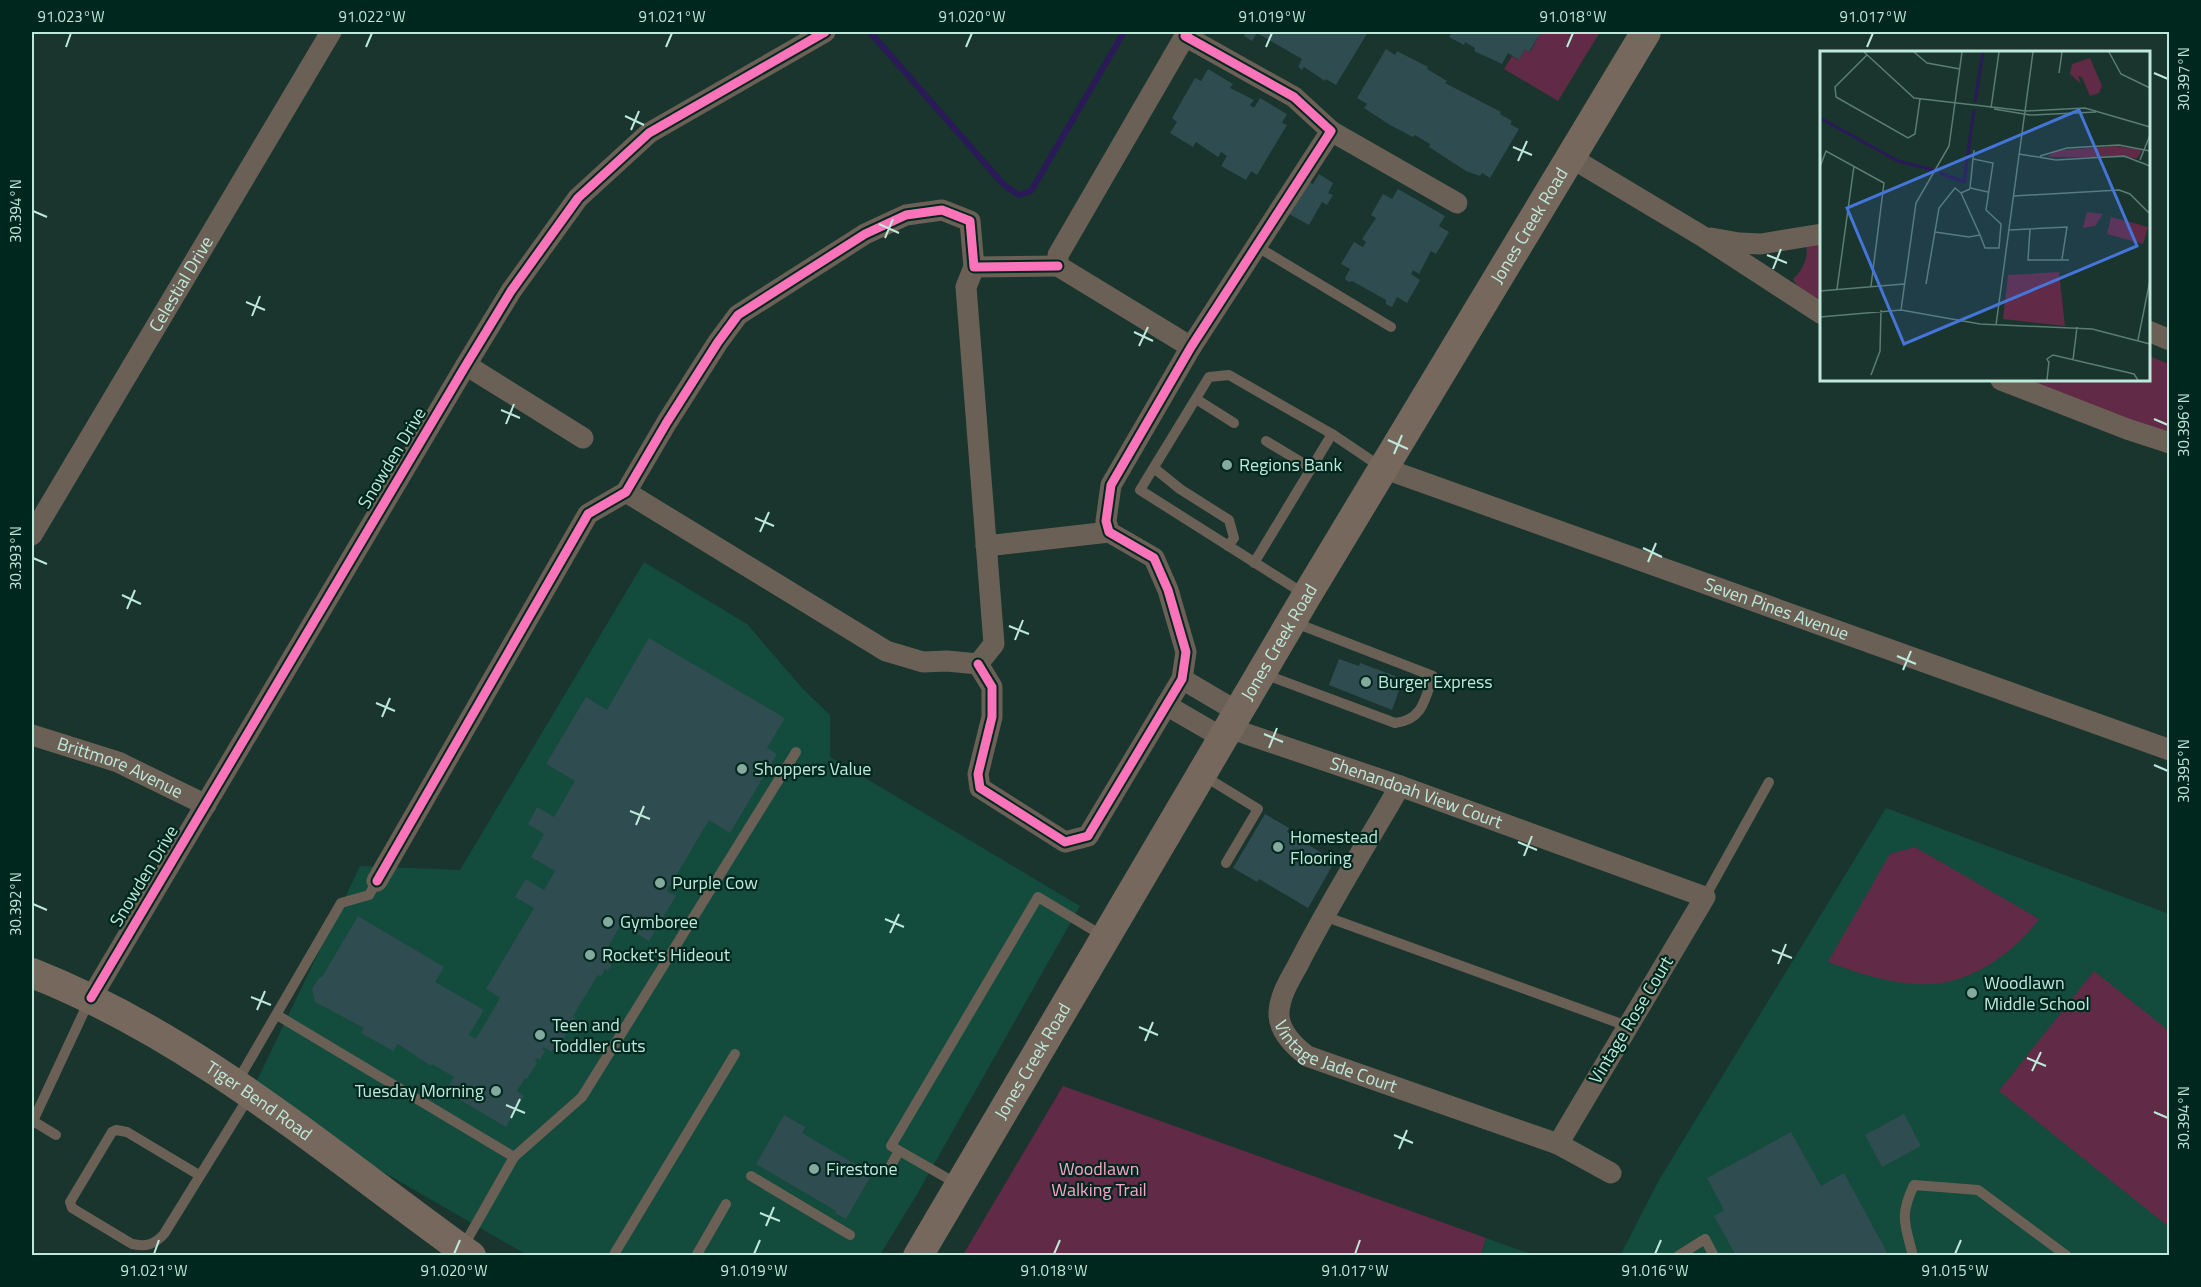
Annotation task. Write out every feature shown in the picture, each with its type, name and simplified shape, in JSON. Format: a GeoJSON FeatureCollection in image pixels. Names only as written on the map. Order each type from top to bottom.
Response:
{"type":"FeatureCollection","features":[{"type":"Feature","properties":{"kind":"main road","name":"Jones Creek Road"},"geometry":{"type":"LineString","coordinates":[[918,1256],[1291,621],[1646,32]]}},
{"type":"Feature","properties":{"kind":"main road","name":"Tiger Bend Road"},"geometry":{"type":"LineString","coordinates":[[32,973],[91,998],[197,1057],[467,1252]]}},
{"type":"Feature","properties":{"kind":"street","name":"Celestial Drive"},"geometry":{"type":"LineString","coordinates":[[32,536],[331,32]]}},
{"type":"Feature","properties":{"kind":"street","name":"Snowden Drive"},"geometry":{"type":"LineString","coordinates":[[91,998],[511,291],[578,198],[649,133],[825,32]]}},
{"type":"Feature","properties":{"kind":"street"},"geometry":{"type":"LineString","coordinates":[[1058,266],[1058,255],[1186,34],[1294,97],[1330,132],[1457,203]]}},
{"type":"Feature","properties":{"kind":"street"},"geometry":{"type":"LineString","coordinates":[[1109,532],[1106,521],[1111,485],[1191,347],[1330,132]]}},
{"type":"Feature","properties":{"kind":"street"},"geometry":{"type":"LineString","coordinates":[[1570,157],[1702,236],[1820,313]]}},
{"type":"Feature","properties":{"kind":"street"},"geometry":{"type":"LineString","coordinates":[[377,881],[588,514],[626,492],[673,412],[738,315],[865,234],[906,215],[942,210],[970,221],[974,267],[966,287],[994,644],[978,664]]}},
{"type":"Feature","properties":{"kind":"street"},"geometry":{"type":"LineString","coordinates":[[1702,236],[1739,243],[1761,244],[1820,234]]}},
{"type":"Feature","properties":{"kind":"street"},"geometry":{"type":"LineString","coordinates":[[974,267],[1058,266],[1191,347]]}},
{"type":"Feature","properties":{"kind":"street"},"geometry":{"type":"LineString","coordinates":[[2150,332],[2169,340]]}},
{"type":"Feature","properties":{"kind":"street"},"geometry":{"type":"LineString","coordinates":[[466,365],[583,438]]}},
{"type":"Feature","properties":{"kind":"street"},"geometry":{"type":"LineString","coordinates":[[2004,381],[2169,443]]}},
{"type":"Feature","properties":{"kind":"street","name":"Seven Pines Avenue"},"geometry":{"type":"LineString","coordinates":[[1383,468],[2169,750]]}},
{"type":"Feature","properties":{"kind":"street"},"geometry":{"type":"LineString","coordinates":[[626,492],[886,651],[923,662],[947,661],[978,664]]}},
{"type":"Feature","properties":{"kind":"street"},"geometry":{"type":"LineString","coordinates":[[978,664],[992,687],[992,717],[978,774],[981,788],[1065,842],[1088,836],[1182,679],[1186,651],[1168,590],[1154,558],[1109,532],[986,546]]}},
{"type":"Feature","properties":{"kind":"street"},"geometry":{"type":"LineString","coordinates":[[1182,679],[1230,726]]}},
{"type":"Feature","properties":{"kind":"street"},"geometry":{"type":"LineString","coordinates":[[1166,705],[1230,726]]}},
{"type":"Feature","properties":{"kind":"street","name":"Shenandoah View Court"},"geometry":{"type":"LineString","coordinates":[[1230,726],[1705,897]]}},
{"type":"Feature","properties":{"kind":"street","name":"Brittmore Avenue"},"geometry":{"type":"LineString","coordinates":[[32,735],[118,762],[206,805]]}},
{"type":"Feature","properties":{"kind":"street","name":"Vintage Jade Court"},"geometry":{"type":"LineString","coordinates":[[1400,786],[1324,916],[1282,997],[1278,1014],[1285,1032],[1294,1046],[1307,1056],[1558,1144],[1611,1173]]}},
{"type":"Feature","properties":{"kind":"street","name":"Vintage Rose Court"},"geometry":{"type":"LineString","coordinates":[[1558,1144],[1705,897]]}},
{"type":"Feature","properties":{"kind":"lane"},"geometry":{"type":"LineString","coordinates":[[1256,246],[1391,327]]}},
{"type":"Feature","properties":{"kind":"lane"},"geometry":{"type":"LineString","coordinates":[[1307,595],[1140,490],[1209,376],[1228,375],[1332,434],[1383,468]]}},
{"type":"Feature","properties":{"kind":"lane"},"geometry":{"type":"LineString","coordinates":[[1196,399],[1234,423]]}},
{"type":"Feature","properties":{"kind":"lane"},"geometry":{"type":"LineString","coordinates":[[1254,562],[1332,434]]}},
{"type":"Feature","properties":{"kind":"lane"},"geometry":{"type":"LineString","coordinates":[[1266,441],[1311,468]]}},
{"type":"Feature","properties":{"kind":"lane"},"geometry":{"type":"LineString","coordinates":[[1154,468],[1180,489],[1229,520],[1234,538],[1228,546]]}},
{"type":"Feature","properties":{"kind":"lane"},"geometry":{"type":"LineString","coordinates":[[1261,672],[1395,723],[1413,719],[1421,709],[1433,676],[1291,621]]}},
{"type":"Feature","properties":{"kind":"lane"},"geometry":{"type":"LineString","coordinates":[[467,1252],[514,1157],[582,1097],[796,752]]}},
{"type":"Feature","properties":{"kind":"lane"},"geometry":{"type":"LineString","coordinates":[[1201,774],[1258,809],[1226,863]]}},
{"type":"Feature","properties":{"kind":"lane"},"geometry":{"type":"LineString","coordinates":[[1705,897],[1769,782]]}},
{"type":"Feature","properties":{"kind":"lane"},"geometry":{"type":"LineString","coordinates":[[199,1175],[127,1132],[116,1130],[112,1132],[70,1202],[72,1208],[132,1244],[150,1245],[164,1234],[199,1175],[243,1090],[277,1015],[341,903],[369,895],[377,881]]}},
{"type":"Feature","properties":{"kind":"lane"},"geometry":{"type":"LineString","coordinates":[[959,1185],[891,1146],[1038,897],[1106,937]]}},
{"type":"Feature","properties":{"kind":"lane"},"geometry":{"type":"LineString","coordinates":[[1324,916],[1627,1026]]}},
{"type":"Feature","properties":{"kind":"lane"},"geometry":{"type":"LineString","coordinates":[[56,1135],[33,1121],[91,998]]}},
{"type":"Feature","properties":{"kind":"lane"},"geometry":{"type":"LineString","coordinates":[[277,1015],[514,1157]]}},
{"type":"Feature","properties":{"kind":"lane"},"geometry":{"type":"LineString","coordinates":[[613,1256],[735,1054]]}},
{"type":"Feature","properties":{"kind":"lane"},"geometry":{"type":"LineString","coordinates":[[889,1169],[899,1151]]}},
{"type":"Feature","properties":{"kind":"lane"},"geometry":{"type":"LineString","coordinates":[[751,1176],[850,1235]]}},
{"type":"Feature","properties":{"kind":"lane"},"geometry":{"type":"LineString","coordinates":[[1913,1256],[1904,1221],[1905,1203],[1914,1185],[1977,1190],[2067,1256]]}},
{"type":"Feature","properties":{"kind":"lane"},"geometry":{"type":"LineString","coordinates":[[696,1256],[726,1204]]}},
{"type":"Feature","properties":{"kind":"lane"},"geometry":{"type":"LineString","coordinates":[[1678,1256],[1705,1239],[1714,1256]]}},
{"type":"Feature","properties":{"kind":"shaded area"},"geometry":{"type":"Polygon","coordinates":[[[644,562],[747,624],[803,689],[830,715],[830,757],[1080,906],[916,1196],[880,1255],[527,1255],[250,1095],[360,866],[460,870],[644,562]]]}},
{"type":"Feature","properties":{"kind":"shaded area","name":"Woodlawn Middle School"},"geometry":{"type":"Polygon","coordinates":[[[1886,808],[2169,914],[2169,1255],[1620,1256],[1659,1180],[1886,808]]]}},
{"type":"Feature","properties":{"kind":"shaded area"},"geometry":{"type":"Polygon","coordinates":[[[1486,1238],[1534,1255],[1481,1256],[1486,1238]]]}},
{"type":"Feature","properties":{"kind":"green space"},"geometry":{"type":"Polygon","coordinates":[[[1541,32],[1600,32],[1558,101],[1504,69],[1512,56],[1519,60],[1525,49],[1530,52],[1541,32]]]}},
{"type":"Feature","properties":{"kind":"green space"},"geometry":{"type":"Polygon","coordinates":[[[1820,241],[1820,303],[1799,289],[1793,279],[1804,264],[1807,254],[1806,245],[1820,241]]]}},
{"type":"Feature","properties":{"kind":"green space"},"geometry":{"type":"Polygon","coordinates":[[[2150,356],[2169,364],[2169,435],[2026,381],[2150,381],[2150,356]]]}},
{"type":"Feature","properties":{"kind":"green space"},"geometry":{"type":"Polygon","coordinates":[[[1915,847],[2039,919],[2018,942],[1992,963],[1963,978],[1947,982],[1919,984],[1892,981],[1828,962],[1890,854],[1915,847]]]}},
{"type":"Feature","properties":{"kind":"green space"},"geometry":{"type":"Polygon","coordinates":[[[2094,971],[2169,1031],[2169,1227],[1999,1091],[2094,971]]]}},
{"type":"Feature","properties":{"kind":"green space","name":"Woodlawn Walking Trail"},"geometry":{"type":"Polygon","coordinates":[[[1063,1086],[1486,1238],[1481,1255],[963,1255],[1063,1086]]]}},
{"type":"Feature","properties":{"kind":"building"},"geometry":{"type":"Polygon","coordinates":[[[1246,32],[1368,32],[1336,85],[1326,79],[1325,81],[1304,67],[1302,70],[1298,67],[1302,59],[1257,33],[1252,41],[1244,36],[1246,32]]]}},
{"type":"Feature","properties":{"kind":"building"},"geometry":{"type":"Polygon","coordinates":[[[1446,32],[1541,32],[1529,52],[1525,49],[1519,60],[1508,53],[1502,64],[1474,51],[1475,48],[1465,42],[1464,45],[1449,37],[1451,34],[1446,32]]]}},
{"type":"Feature","properties":{"kind":"building"},"geometry":{"type":"Polygon","coordinates":[[[1386,49],[1395,55],[1397,51],[1428,67],[1427,69],[1447,81],[1445,83],[1501,112],[1500,114],[1512,121],[1510,124],[1519,129],[1490,178],[1482,173],[1480,176],[1466,171],[1429,147],[1430,144],[1390,125],[1364,108],[1367,104],[1357,98],[1386,49]]]}},
{"type":"Feature","properties":{"kind":"building"},"geometry":{"type":"Polygon","coordinates":[[[1208,69],[1233,84],[1230,88],[1254,100],[1250,105],[1254,108],[1260,98],[1287,114],[1282,123],[1287,125],[1257,175],[1251,171],[1246,180],[1221,166],[1227,156],[1221,152],[1218,157],[1196,142],[1193,147],[1170,133],[1177,122],[1172,118],[1195,78],[1201,81],[1208,69]]]}},
{"type":"Feature","properties":{"kind":"building"},"geometry":{"type":"Polygon","coordinates":[[[1319,174],[1333,183],[1328,193],[1333,195],[1327,205],[1322,202],[1309,225],[1289,214],[1308,181],[1313,184],[1319,174]]]}},
{"type":"Feature","properties":{"kind":"building"},"geometry":{"type":"Polygon","coordinates":[[[1398,189],[1445,216],[1439,226],[1449,232],[1436,254],[1431,251],[1419,274],[1413,270],[1411,274],[1420,280],[1407,303],[1397,297],[1392,307],[1386,304],[1386,300],[1346,280],[1350,269],[1341,264],[1354,242],[1363,247],[1366,242],[1362,239],[1376,218],[1371,215],[1383,194],[1392,199],[1398,189]]]}},
{"type":"Feature","properties":{"kind":"building"},"geometry":{"type":"Polygon","coordinates":[[[649,638],[785,718],[767,748],[777,754],[730,833],[709,820],[667,891],[676,896],[649,941],[621,924],[606,951],[614,955],[609,963],[612,964],[608,971],[605,969],[601,977],[598,975],[573,1016],[576,1018],[564,1038],[559,1039],[552,1052],[543,1047],[545,1051],[540,1060],[537,1058],[535,1061],[537,1063],[517,1091],[524,1096],[506,1127],[445,1091],[454,1077],[432,1064],[431,1066],[398,1044],[393,1051],[361,1033],[364,1028],[315,1002],[312,989],[322,977],[358,916],[444,967],[435,982],[484,1010],[469,1035],[476,1039],[500,998],[486,989],[534,908],[515,897],[526,879],[544,890],[555,871],[531,857],[544,834],[528,824],[537,807],[554,817],[575,781],[546,764],[586,697],[607,710],[649,638]]]}},
{"type":"Feature","properties":{"kind":"building","name":"Burger Express"},"geometry":{"type":"Polygon","coordinates":[[[1339,659],[1359,666],[1360,663],[1403,679],[1392,710],[1329,685],[1339,659]]]}},
{"type":"Feature","properties":{"kind":"building","name":"Homestead Flooring"},"geometry":{"type":"Polygon","coordinates":[[[1265,814],[1289,828],[1287,832],[1335,861],[1308,908],[1259,879],[1257,882],[1233,868],[1265,814]]]}},
{"type":"Feature","properties":{"kind":"building"},"geometry":{"type":"Polygon","coordinates":[[[1904,1114],[1921,1146],[1882,1167],[1865,1135],[1904,1114]]]}},
{"type":"Feature","properties":{"kind":"building","name":"Firestone"},"geometry":{"type":"Polygon","coordinates":[[[784,1115],[805,1127],[802,1133],[872,1174],[846,1219],[756,1164],[784,1115]]]}},
{"type":"Feature","properties":{"kind":"building"},"geometry":{"type":"Polygon","coordinates":[[[1791,1132],[1821,1186],[1844,1173],[1889,1256],[1736,1256],[1714,1216],[1724,1210],[1707,1178],[1791,1132]]]}},
{"type":"Feature","properties":{"kind":"waterway"},"geometry":{"type":"LineString","coordinates":[[870,32],[1004,185],[1019,195],[1031,191],[1124,32]]}},
{"type":"Feature","properties":{"kind":"cycle path"},"geometry":{"type":"LineString","coordinates":[[91,998],[511,291],[578,198],[649,133],[825,32]]}},
{"type":"Feature","properties":{"kind":"cycle path"},"geometry":{"type":"LineString","coordinates":[[978,664],[992,687],[992,717],[978,774],[980,788],[1065,842],[1088,836],[1182,679],[1186,652],[1168,590],[1154,558],[1109,532],[1106,521],[1111,485],[1191,347],[1331,131],[1294,97],[1185,36],[1188,32]]}},
{"type":"Feature","properties":{"kind":"cycle path"},"geometry":{"type":"LineString","coordinates":[[377,881],[588,514],[626,492],[667,422],[738,315],[865,234],[906,215],[942,210],[970,221],[974,267],[1058,266]]}},
{"type":"Feature","properties":{"kind":"place","name":"Regions Bank"},"geometry":{"type":"Point","coordinates":[1227,465]}},
{"type":"Feature","properties":{"kind":"place","name":"Burger Express"},"geometry":{"type":"Point","coordinates":[1366,682]}},
{"type":"Feature","properties":{"kind":"place","name":"Shoppers Value"},"geometry":{"type":"Point","coordinates":[742,769]}},
{"type":"Feature","properties":{"kind":"place","name":"Homestead Flooring"},"geometry":{"type":"Point","coordinates":[1278,847]}},
{"type":"Feature","properties":{"kind":"place","name":"Purple Cow"},"geometry":{"type":"Point","coordinates":[660,883]}},
{"type":"Feature","properties":{"kind":"place","name":"Gymboree"},"geometry":{"type":"Point","coordinates":[608,922]}},
{"type":"Feature","properties":{"kind":"place","name":"Rocket's Hideout"},"geometry":{"type":"Point","coordinates":[590,955]}},
{"type":"Feature","properties":{"kind":"place","name":"Woodlawn Middle School"},"geometry":{"type":"Point","coordinates":[1972,993]}},
{"type":"Feature","properties":{"kind":"place","name":"Teen and Toddler Cuts"},"geometry":{"type":"Point","coordinates":[540,1035]}},
{"type":"Feature","properties":{"kind":"place","name":"Tuesday Morning"},"geometry":{"type":"Point","coordinates":[496,1091]}},
{"type":"Feature","properties":{"kind":"place","name":"Firestone"},"geometry":{"type":"Point","coordinates":[814,1169]}}]}
